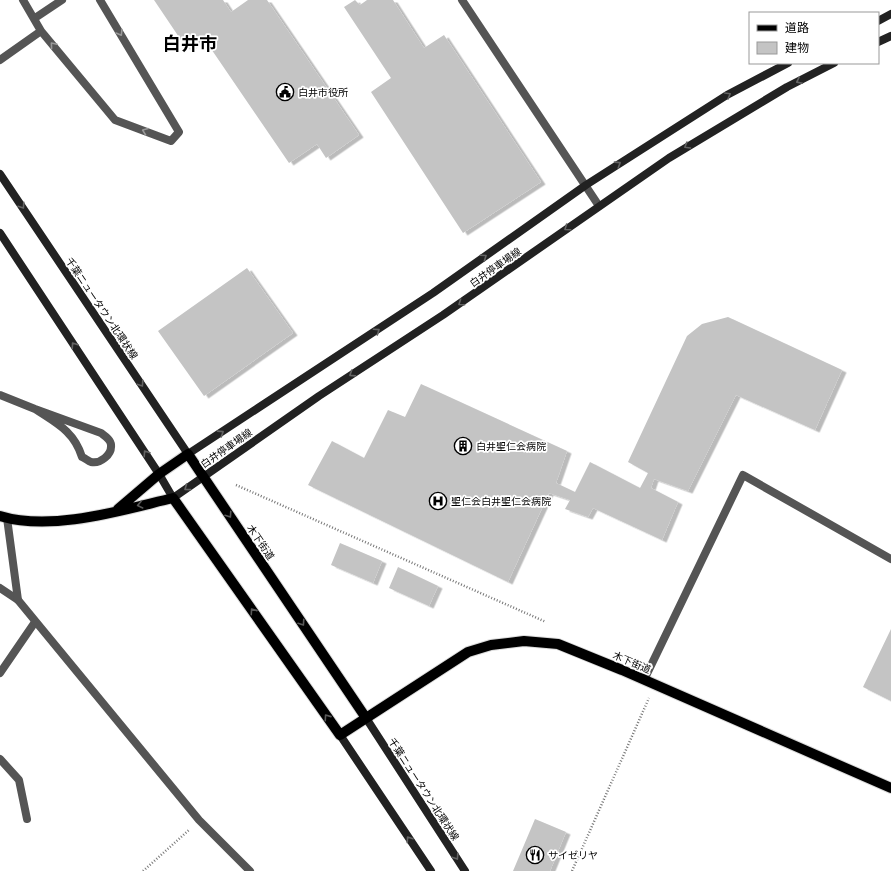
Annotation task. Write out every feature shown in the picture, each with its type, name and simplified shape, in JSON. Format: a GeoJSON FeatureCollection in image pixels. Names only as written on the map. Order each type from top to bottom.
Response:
{"type":"FeatureCollection","features":[{"type":"Feature","properties":{"kind":"main road"},"geometry":{"type":"LineString","coordinates":[[879,20],[891,14]]}},
{"type":"Feature","properties":{"kind":"main road"},"geometry":{"type":"LineString","coordinates":[[879,42],[891,36]]}},
{"type":"Feature","properties":{"kind":"main road","name":"白井停車場線"},"geometry":{"type":"LineString","coordinates":[[188,454],[433,293],[586,185],[727,95],[786,64]]}},
{"type":"Feature","properties":{"kind":"main road","name":"白井停車場線"},"geometry":{"type":"LineString","coordinates":[[174,498],[203,476],[319,396],[443,315],[599,206],[694,142],[787,87],[832,64]]}},
{"type":"Feature","properties":{"kind":"main road","name":"千葉ニュータウン北環状線"},"geometry":{"type":"LineString","coordinates":[[0,174],[188,454]]}},
{"type":"Feature","properties":{"kind":"main road"},"geometry":{"type":"LineString","coordinates":[[0,233],[174,498],[340,735],[430,871]]}},
{"type":"Feature","properties":{"kind":"main road"},"geometry":{"type":"LineString","coordinates":[[117,511],[159,474],[188,454]]}},
{"type":"Feature","properties":{"kind":"main road","name":"木下街道"},"geometry":{"type":"LineString","coordinates":[[188,454],[366,718]]}},
{"type":"Feature","properties":{"kind":"main road"},"geometry":{"type":"LineString","coordinates":[[4,517],[34,521],[62,520],[117,511],[174,498]]}},
{"type":"Feature","properties":{"kind":"main road","name":"木下街道"},"geometry":{"type":"LineString","coordinates":[[340,735],[468,652],[491,645],[524,641],[558,644],[655,684],[891,788]]}},
{"type":"Feature","properties":{"kind":"main road","name":"千葉ニュータウン北環状線"},"geometry":{"type":"LineString","coordinates":[[366,718],[465,871]]}},
{"type":"Feature","properties":{"kind":"street"},"geometry":{"type":"LineString","coordinates":[[23,0],[35,18],[41,31],[114,120],[171,141],[179,132],[100,0]]}},
{"type":"Feature","properties":{"kind":"street"},"geometry":{"type":"LineString","coordinates":[[35,18],[62,0]]}},
{"type":"Feature","properties":{"kind":"street"},"geometry":{"type":"LineString","coordinates":[[462,0],[599,206]]}},
{"type":"Feature","properties":{"kind":"street"},"geometry":{"type":"LineString","coordinates":[[0,60],[41,31]]}},
{"type":"Feature","properties":{"kind":"street"},"geometry":{"type":"LineString","coordinates":[[0,395],[101,433],[108,438],[111,445],[109,454],[101,461],[91,462],[82,457],[79,445],[70,432],[35,409]]}},
{"type":"Feature","properties":{"kind":"street"},"geometry":{"type":"LineString","coordinates":[[644,680],[743,475],[891,559]]}},
{"type":"Feature","properties":{"kind":"street"},"geometry":{"type":"LineString","coordinates":[[4,517],[18,600]]}},
{"type":"Feature","properties":{"kind":"street"},"geometry":{"type":"LineString","coordinates":[[0,588],[18,600],[199,820],[250,871]]}},
{"type":"Feature","properties":{"kind":"street"},"geometry":{"type":"LineString","coordinates":[[0,673],[35,622]]}},
{"type":"Feature","properties":{"kind":"street"},"geometry":{"type":"LineString","coordinates":[[0,759],[19,780],[27,819]]}},
{"type":"Feature","properties":{"kind":"path"},"geometry":{"type":"LineString","coordinates":[[236,484],[546,622]]}},
{"type":"Feature","properties":{"kind":"path"},"geometry":{"type":"LineString","coordinates":[[572,871],[655,684]]}},
{"type":"Feature","properties":{"kind":"path"},"geometry":{"type":"LineString","coordinates":[[143,871],[199,820]]}},
{"type":"Feature","properties":{"kind":"building","name":"白井市役所"},"geometry":{"type":"Polygon","coordinates":[[[154,0],[223,0],[231,12],[248,0],[267,0],[359,135],[326,158],[317,144],[289,163],[203,37],[187,49],[154,0]]]}},
{"type":"Feature","properties":{"kind":"building"},"geometry":{"type":"Polygon","coordinates":[[[355,0],[360,5],[367,0],[393,0],[424,48],[444,35],[541,182],[463,233],[371,92],[391,78],[344,7],[355,0]]]}},
{"type":"Feature","properties":{"kind":"building"},"geometry":{"type":"Polygon","coordinates":[[[247,268],[293,333],[204,396],[158,331],[247,268]]]}},
{"type":"Feature","properties":{"kind":"building","name":"白井聖仁会病院"},"geometry":{"type":"Polygon","coordinates":[[[728,317],[842,370],[815,430],[736,395],[688,491],[654,479],[651,488],[678,502],[662,540],[593,508],[588,517],[565,509],[570,500],[549,493],[508,582],[308,485],[332,441],[364,458],[388,410],[405,417],[421,384],[567,451],[556,483],[575,492],[590,462],[640,488],[648,473],[628,462],[687,336],[702,324],[728,317]]]}},
{"type":"Feature","properties":{"kind":"building"},"geometry":{"type":"Polygon","coordinates":[[[340,543],[382,561],[373,583],[331,565],[340,543]]]}},
{"type":"Feature","properties":{"kind":"building"},"geometry":{"type":"Polygon","coordinates":[[[398,567],[438,586],[429,606],[389,588],[398,567]]]}},
{"type":"Feature","properties":{"kind":"building"},"geometry":{"type":"Polygon","coordinates":[[[891,629],[891,701],[863,687],[891,629]]]}},
{"type":"Feature","properties":{"kind":"building"},"geometry":{"type":"Polygon","coordinates":[[[535,819],[566,832],[550,871],[513,871],[535,819]]]}},
{"type":"Feature","properties":{"kind":"place","name":"白井市役所"},"geometry":{"type":"Point","coordinates":[285,92]}},
{"type":"Feature","properties":{"kind":"place","name":"白井聖仁会病院"},"geometry":{"type":"Point","coordinates":[463,446]}},
{"type":"Feature","properties":{"kind":"place","name":"聖仁会白井聖仁会病院"},"geometry":{"type":"Point","coordinates":[438,501]}},
{"type":"Feature","properties":{"kind":"place","name":"サイゼリヤ"},"geometry":{"type":"Point","coordinates":[535,855]}},
{"type":"Feature","properties":{"kind":"district","name":"白井市"},"geometry":{"type":"Point","coordinates":[190,43]}}]}
